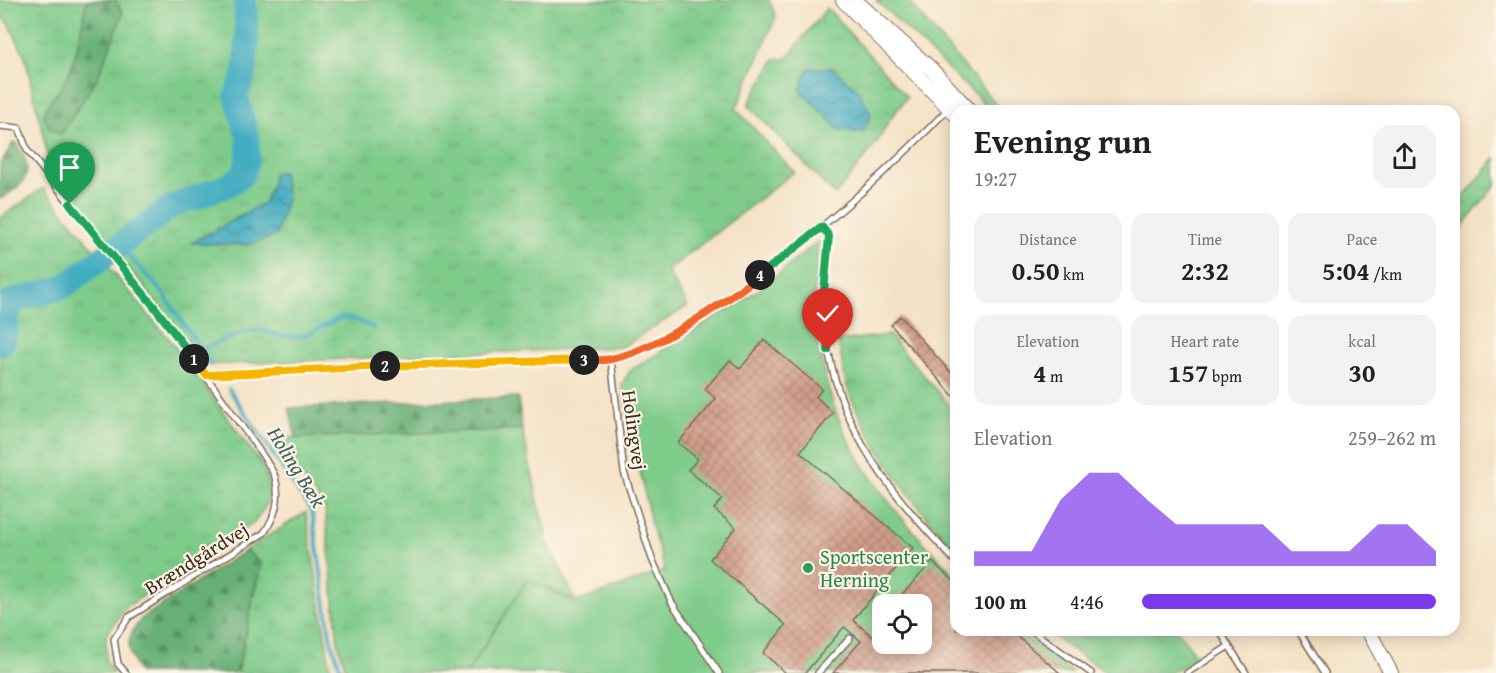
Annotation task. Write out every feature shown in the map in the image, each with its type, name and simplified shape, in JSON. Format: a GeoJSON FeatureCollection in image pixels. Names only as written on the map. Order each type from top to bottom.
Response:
{"type":"FeatureCollection","features":[{"type":"Feature","properties":{"kind":"street"},"geometry":{"type":"LineString","coordinates":[[843,0],[953,105]]}},
{"type":"Feature","properties":{"kind":"street"},"geometry":{"type":"LineString","coordinates":[[855,0],[901,40],[953,105]]}},
{"type":"Feature","properties":{"kind":"street"},"geometry":{"type":"LineString","coordinates":[[1370,636],[1391,673]]}},
{"type":"Feature","properties":{"kind":"lane"},"geometry":{"type":"LineString","coordinates":[[206,375],[426,364],[611,359],[646,347],[693,321],[745,287],[822,227],[950,112]]}},
{"type":"Feature","properties":{"kind":"lane","name":"Brændgårdvej"},"geometry":{"type":"LineString","coordinates":[[0,126],[19,129],[27,150],[122,266],[206,375],[274,474],[279,496],[274,518],[264,533],[129,617],[114,639],[118,664],[126,673]]}},
{"type":"Feature","properties":{"kind":"lane"},"geometry":{"type":"LineString","coordinates":[[822,227],[829,236],[823,304],[828,350],[839,395],[860,442],[889,485],[950,555]]}},
{"type":"Feature","properties":{"kind":"lane","name":"Holingvej"},"geometry":{"type":"LineString","coordinates":[[611,359],[624,472],[652,559],[672,603],[719,673]]}},
{"type":"Feature","properties":{"kind":"lane"},"geometry":{"type":"LineString","coordinates":[[1039,636],[1091,673]]}},
{"type":"Feature","properties":{"kind":"lane"},"geometry":{"type":"LineString","coordinates":[[1223,636],[1246,673]]}},
{"type":"Feature","properties":{"kind":"lane"},"geometry":{"type":"LineString","coordinates":[[1302,636],[1325,673]]}},
{"type":"Feature","properties":{"kind":"lane"},"geometry":{"type":"LineString","coordinates":[[818,673],[850,638]]}},
{"type":"Feature","properties":{"kind":"lane"},"geometry":{"type":"LineString","coordinates":[[1187,673],[1230,646]]}},
{"type":"Feature","properties":{"kind":"green space"},"geometry":{"type":"Polygon","coordinates":[[[0,0],[769,0],[776,17],[736,109],[794,172],[667,271],[688,306],[622,347],[206,365],[51,170],[25,57],[10,26],[0,14],[0,0]]]}},
{"type":"Feature","properties":{"kind":"green space"},"geometry":{"type":"Polygon","coordinates":[[[87,0],[115,0],[123,13],[98,77],[62,133],[58,134],[45,122],[44,116],[49,103],[63,85],[73,62],[87,0]]]}},
{"type":"Feature","properties":{"kind":"green space"},"geometry":{"type":"Polygon","coordinates":[[[876,0],[907,0],[997,105],[986,105],[876,0]]]}},
{"type":"Feature","properties":{"kind":"green space"},"geometry":{"type":"Polygon","coordinates":[[[827,8],[907,97],[889,121],[876,144],[835,195],[748,105],[775,59],[786,59],[827,8]]]}},
{"type":"Feature","properties":{"kind":"green space"},"geometry":{"type":"Polygon","coordinates":[[[14,142],[17,143],[26,162],[26,175],[18,187],[0,199],[0,164],[14,142]]]}},
{"type":"Feature","properties":{"kind":"green space"},"geometry":{"type":"Polygon","coordinates":[[[1496,157],[1496,184],[1460,229],[1460,202],[1496,157]]]}},
{"type":"Feature","properties":{"kind":"green space"},"geometry":{"type":"Polygon","coordinates":[[[43,188],[174,345],[262,465],[268,482],[268,502],[254,523],[126,607],[106,635],[106,662],[114,673],[0,673],[0,218],[43,188]]]}},
{"type":"Feature","properties":{"kind":"green space"},"geometry":{"type":"Polygon","coordinates":[[[819,241],[814,310],[818,344],[832,400],[840,422],[862,464],[905,522],[950,569],[950,636],[1024,636],[1072,673],[467,673],[528,579],[575,603],[665,570],[651,524],[622,384],[630,371],[759,290],[819,241]]]}},
{"type":"Feature","properties":{"kind":"green space"},"geometry":{"type":"Polygon","coordinates":[[[889,335],[950,406],[950,543],[910,496],[871,437],[848,389],[838,341],[889,335]]]}},
{"type":"Feature","properties":{"kind":"green space"},"geometry":{"type":"Polygon","coordinates":[[[518,397],[522,429],[296,438],[289,408],[518,397]]]}},
{"type":"Feature","properties":{"kind":"green space"},"geometry":{"type":"Polygon","coordinates":[[[522,429],[547,541],[576,601],[528,579],[467,673],[347,673],[338,643],[325,508],[273,436],[296,438],[522,429]]]}},
{"type":"Feature","properties":{"kind":"green space"},"geometry":{"type":"Polygon","coordinates":[[[306,512],[331,673],[237,673],[261,563],[246,550],[306,512]]]}},
{"type":"Feature","properties":{"kind":"green space"},"geometry":{"type":"Polygon","coordinates":[[[246,550],[261,563],[237,673],[139,673],[131,657],[129,644],[132,632],[142,618],[246,550]]]}},
{"type":"Feature","properties":{"kind":"green space"},"geometry":{"type":"Polygon","coordinates":[[[1054,636],[1182,636],[1198,658],[1170,673],[1108,673],[1054,636]]]}},
{"type":"Feature","properties":{"kind":"water"},"geometry":{"type":"Polygon","coordinates":[[[808,68],[832,68],[859,91],[871,114],[863,133],[840,130],[800,90],[808,68]]]}},
{"type":"Feature","properties":{"kind":"water"},"geometry":{"type":"Polygon","coordinates":[[[283,171],[287,199],[276,236],[248,245],[191,243],[264,203],[273,174],[283,171]]]}},
{"type":"Feature","properties":{"kind":"building"},"geometry":{"type":"Polygon","coordinates":[[[900,316],[950,371],[950,392],[891,325],[900,316]]]}},
{"type":"Feature","properties":{"kind":"building","name":"Sportscenter Herning"},"geometry":{"type":"Polygon","coordinates":[[[764,340],[822,389],[816,397],[833,413],[800,452],[913,548],[875,594],[872,594],[872,597],[853,620],[872,636],[872,654],[932,654],[932,594],[902,594],[932,562],[950,578],[950,636],[1017,636],[1060,673],[833,673],[861,641],[844,627],[805,673],[786,673],[763,653],[786,625],[710,559],[736,528],[714,509],[723,499],[688,470],[698,459],[678,443],[716,399],[705,389],[730,360],[740,369],[764,340]]]}},
{"type":"Feature","properties":{"kind":"waterway"},"geometry":{"type":"LineString","coordinates":[[0,344],[4,340],[11,301],[62,288],[171,207],[228,185],[243,175],[248,159],[248,138],[236,95],[245,74],[247,43],[245,0]]}},
{"type":"Feature","properties":{"kind":"waterway","name":"Holing Bæk"},"geometry":{"type":"LineString","coordinates":[[120,246],[163,293],[211,365]]}},
{"type":"Feature","properties":{"kind":"waterway"},"geometry":{"type":"LineString","coordinates":[[201,349],[243,333],[260,330],[282,336],[301,337],[342,317],[374,328]]}},
{"type":"Feature","properties":{"kind":"waterway","name":"Holing Bæk"},"geometry":{"type":"LineString","coordinates":[[229,389],[312,512],[331,641],[342,673]]}},
{"type":"Feature","properties":{"kind":"place","name":"Sportscenter Herning"},"geometry":{"type":"Point","coordinates":[808,568]}},
{"type":"Feature","properties":{"kind":"route"},"geometry":{"type":"LineString","coordinates":[[70,204],[153,305],[206,375],[426,364],[611,359],[646,347],[693,321],[745,287],[822,227],[829,236],[823,304],[828,350]]}}]}
